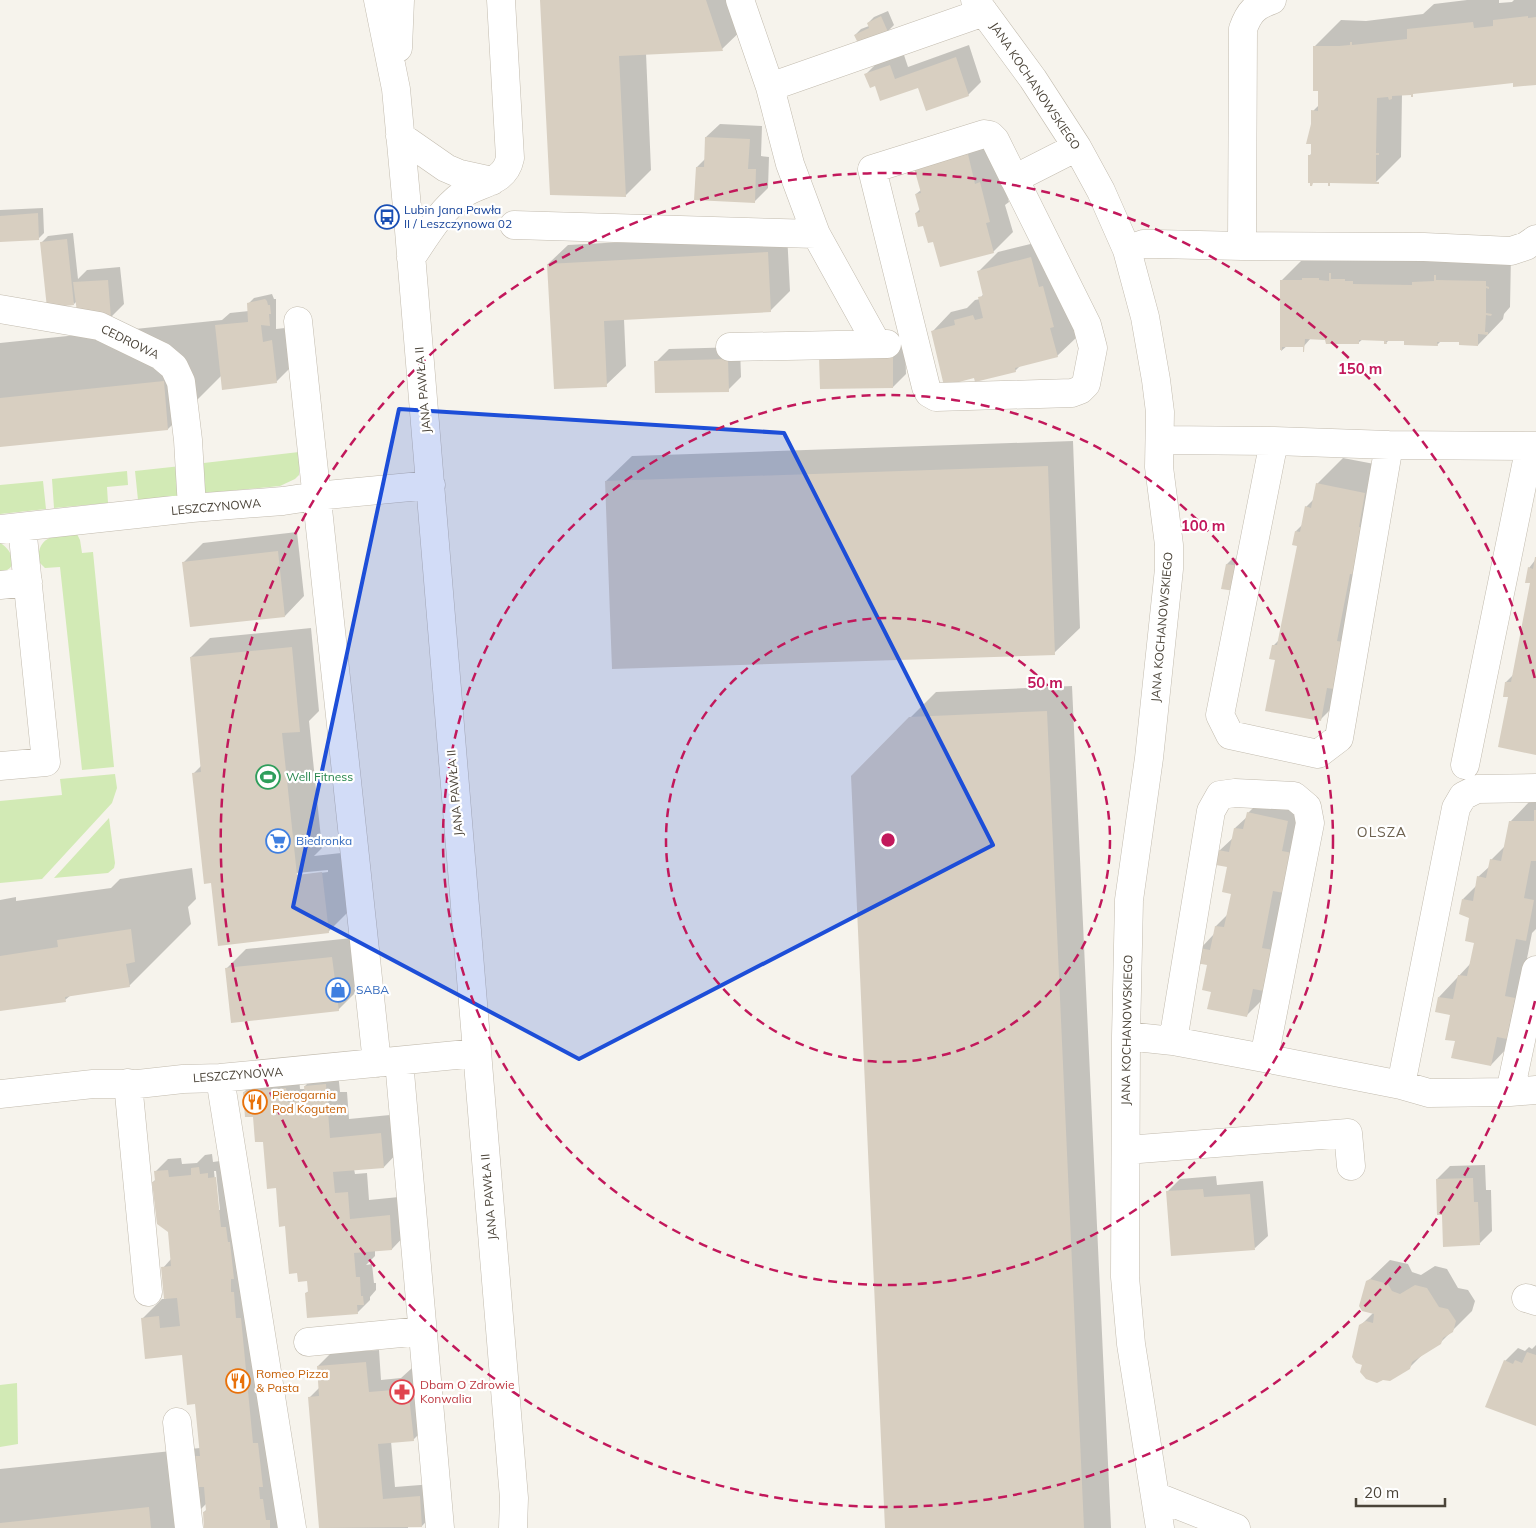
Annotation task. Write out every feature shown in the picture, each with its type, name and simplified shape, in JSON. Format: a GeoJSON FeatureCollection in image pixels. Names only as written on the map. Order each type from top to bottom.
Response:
{"type":"FeatureCollection","features":[{"type":"Feature","properties":{"kind":"street","name":"JANA PAWŁA II"},"geometry":{"type":"LineString","coordinates":[[378,0],[396,89],[411,258],[514,1498],[513,1528]]}},
{"type":"Feature","properties":{"kind":"street","name":"JANA PAWŁA II"},"geometry":{"type":"LineString","coordinates":[[396,89],[400,0]]}},
{"type":"Feature","properties":{"kind":"street"},"geometry":{"type":"LineString","coordinates":[[411,258],[433,226],[451,206],[464,194],[492,180],[508,168],[510,158],[501,0]]}},
{"type":"Feature","properties":{"kind":"street"},"geometry":{"type":"LineString","coordinates":[[730,347],[882,344],[816,234],[790,164],[770,87],[740,0]]}},
{"type":"Feature","properties":{"kind":"street"},"geometry":{"type":"LineString","coordinates":[[1242,246],[1243,29],[1248,14],[1261,3],[1272,0]]}},
{"type":"Feature","properties":{"kind":"street"},"geometry":{"type":"LineString","coordinates":[[770,87],[979,6]]}},
{"type":"Feature","properties":{"kind":"street","name":"JANA KOCHANOWSKIEGO"},"geometry":{"type":"LineString","coordinates":[[979,6],[1039,87],[1077,147],[1101,191],[1127,250],[1145,317],[1160,412],[1161,440],[1159,466],[1166,521],[1169,569],[1149,758],[1129,900],[1126,1036],[1125,1276],[1131,1344],[1160,1528]]}},
{"type":"Feature","properties":{"kind":"street"},"geometry":{"type":"LineString","coordinates":[[984,134],[990,135],[995,140],[1014,179],[1087,326],[1093,348],[1086,384],[1080,390],[1072,393],[936,397],[929,393],[926,387],[872,169],[984,134]]}},
{"type":"Feature","properties":{"kind":"street"},"geometry":{"type":"LineString","coordinates":[[400,136],[446,168],[460,174],[492,180]]}},
{"type":"Feature","properties":{"kind":"street"},"geometry":{"type":"LineString","coordinates":[[1014,179],[1077,147]]}},
{"type":"Feature","properties":{"kind":"street"},"geometry":{"type":"LineString","coordinates":[[514,225],[816,234]]}},
{"type":"Feature","properties":{"kind":"street"},"geometry":{"type":"LineString","coordinates":[[1127,250],[1143,244],[1150,244],[1424,247],[1511,251],[1526,246],[1536,239]]}},
{"type":"Feature","properties":{"kind":"street","name":"CEDROWA"},"geometry":{"type":"LineString","coordinates":[[0,309],[98,326],[161,356],[174,367],[181,382],[188,440],[192,508]]}},
{"type":"Feature","properties":{"kind":"street"},"geometry":{"type":"LineString","coordinates":[[298,321],[316,496],[422,1331],[440,1528]]}},
{"type":"Feature","properties":{"kind":"street"},"geometry":{"type":"LineString","coordinates":[[1161,440],[1533,446],[1465,765]]}},
{"type":"Feature","properties":{"kind":"street"},"geometry":{"type":"LineString","coordinates":[[1274,441],[1220,715],[1230,735],[1318,754],[1339,738],[1389,445]]}},
{"type":"Feature","properties":{"kind":"street","name":"LESZCZYNOWA"},"geometry":{"type":"LineString","coordinates":[[11,528],[431,485]]}},
{"type":"Feature","properties":{"kind":"street"},"geometry":{"type":"LineString","coordinates":[[0,766],[46,762],[28,582],[11,528]]}},
{"type":"Feature","properties":{"kind":"street"},"geometry":{"type":"LineString","coordinates":[[0,585],[28,582]]}},
{"type":"Feature","properties":{"kind":"street"},"geometry":{"type":"LineString","coordinates":[[1401,1086],[1456,808],[1463,796],[1477,789],[1536,788]]}},
{"type":"Feature","properties":{"kind":"street"},"geometry":{"type":"LineString","coordinates":[[1173,1041],[1211,811],[1220,795],[1235,793],[1294,796],[1307,807],[1310,824],[1264,1058]]}},
{"type":"Feature","properties":{"kind":"street"},"geometry":{"type":"LineString","coordinates":[[1126,1036],[1173,1041],[1264,1058],[1428,1093],[1523,1091],[1536,970]]}},
{"type":"Feature","properties":{"kind":"street","name":"LESZCZYNOWA"},"geometry":{"type":"LineString","coordinates":[[0,1094],[93,1084],[138,1084],[183,1079],[220,1078],[477,1052]]}},
{"type":"Feature","properties":{"kind":"street"},"geometry":{"type":"LineString","coordinates":[[220,1078],[292,1528]]}},
{"type":"Feature","properties":{"kind":"street"},"geometry":{"type":"LineString","coordinates":[[128,1083],[148,1292]]}},
{"type":"Feature","properties":{"kind":"street"},"geometry":{"type":"LineString","coordinates":[[1126,1150],[1348,1134],[1351,1166]]}},
{"type":"Feature","properties":{"kind":"street"},"geometry":{"type":"LineString","coordinates":[[308,1342],[422,1331]]}},
{"type":"Feature","properties":{"kind":"street"},"geometry":{"type":"LineString","coordinates":[[177,1422],[189,1528]]}},
{"type":"Feature","properties":{"kind":"street"},"geometry":{"type":"LineString","coordinates":[[1155,1496],[1236,1528]]}},
{"type":"Feature","properties":{"kind":"street","name":"JANA PAWŁA II"},"geometry":{"type":"LineString","coordinates":[[514,1498],[521,1528]]}},
{"type":"Feature","properties":{"kind":"highlighted area"},"geometry":{"type":"Polygon","coordinates":[[[399,409],[784,433],[993,845],[579,1059],[293,907],[399,409]]]}},
{"type":"Feature","properties":{"kind":"green space"},"geometry":{"type":"Polygon","coordinates":[[[299,452],[299,475],[280,486],[197,494],[195,464],[299,452]]]}},
{"type":"Feature","properties":{"kind":"green space"},"geometry":{"type":"Polygon","coordinates":[[[181,466],[183,495],[138,500],[135,471],[181,466]]]}},
{"type":"Feature","properties":{"kind":"green space"},"geometry":{"type":"Polygon","coordinates":[[[127,471],[128,485],[107,487],[108,503],[54,508],[52,479],[127,471]]]}},
{"type":"Feature","properties":{"kind":"green space"},"geometry":{"type":"Polygon","coordinates":[[[43,481],[46,509],[0,514],[0,485],[43,481]]]}},
{"type":"Feature","properties":{"kind":"green space"},"geometry":{"type":"Polygon","coordinates":[[[77,534],[82,553],[93,552],[114,767],[82,770],[60,567],[45,568],[38,561],[41,546],[45,541],[56,536],[77,534]]]}},
{"type":"Feature","properties":{"kind":"green space"},"geometry":{"type":"Polygon","coordinates":[[[0,543],[5,546],[11,555],[12,564],[10,568],[0,572],[0,543]]]}},
{"type":"Feature","properties":{"kind":"green space"},"geometry":{"type":"Polygon","coordinates":[[[115,774],[117,788],[112,803],[42,879],[0,883],[0,801],[62,795],[60,779],[115,774]]]}},
{"type":"Feature","properties":{"kind":"green space"},"geometry":{"type":"Polygon","coordinates":[[[109,818],[114,868],[108,873],[54,878],[109,818]]]}},
{"type":"Feature","properties":{"kind":"green space"},"geometry":{"type":"Polygon","coordinates":[[[17,1383],[18,1444],[0,1447],[0,1385],[17,1383]]]}},
{"type":"Feature","properties":{"kind":"building"},"geometry":{"type":"Polygon","coordinates":[[[540,0],[706,0],[723,51],[619,56],[626,197],[550,195],[540,0]]]}},
{"type":"Feature","properties":{"kind":"building"},"geometry":{"type":"Polygon","coordinates":[[[881,16],[888,32],[859,45],[854,35],[869,28],[867,23],[881,16]]]}},
{"type":"Feature","properties":{"kind":"building"},"geometry":{"type":"Polygon","coordinates":[[[1528,16],[1528,18],[1536,17],[1536,85],[1513,87],[1513,83],[1413,94],[1413,97],[1411,95],[1392,96],[1392,99],[1389,100],[1388,97],[1377,98],[1376,153],[1379,153],[1379,155],[1376,155],[1376,182],[1379,182],[1379,184],[1330,183],[1330,186],[1328,186],[1328,183],[1313,183],[1310,186],[1310,183],[1308,183],[1308,155],[1311,155],[1311,144],[1306,144],[1311,124],[1311,110],[1318,111],[1318,91],[1313,91],[1313,46],[1339,46],[1350,45],[1350,42],[1352,42],[1352,45],[1407,39],[1407,29],[1473,22],[1474,28],[1493,26],[1493,20],[1528,16]]]}},
{"type":"Feature","properties":{"kind":"building"},"geometry":{"type":"Polygon","coordinates":[[[956,57],[969,96],[926,111],[918,88],[880,101],[875,86],[870,88],[864,74],[890,65],[895,79],[956,57]]]}},
{"type":"Feature","properties":{"kind":"building"},"geometry":{"type":"Polygon","coordinates":[[[705,137],[750,139],[748,169],[756,169],[755,203],[694,200],[696,167],[704,167],[705,137]]]}},
{"type":"Feature","properties":{"kind":"building"},"geometry":{"type":"Polygon","coordinates":[[[968,154],[975,184],[980,182],[990,222],[986,223],[994,253],[940,267],[933,242],[928,243],[923,226],[918,227],[915,213],[920,212],[915,194],[921,193],[914,168],[968,154]]]}},
{"type":"Feature","properties":{"kind":"building"},"geometry":{"type":"Polygon","coordinates":[[[38,213],[39,240],[0,242],[0,216],[38,213]]]}},
{"type":"Feature","properties":{"kind":"building"},"geometry":{"type":"Polygon","coordinates":[[[67,239],[74,305],[47,308],[40,242],[67,239]]]}},
{"type":"Feature","properties":{"kind":"building"},"geometry":{"type":"Polygon","coordinates":[[[768,252],[771,312],[604,321],[607,387],[554,389],[547,264],[768,252]]]}},
{"type":"Feature","properties":{"kind":"building"},"geometry":{"type":"Polygon","coordinates":[[[1031,257],[1039,287],[1043,286],[1054,327],[1050,328],[1058,357],[1015,368],[1016,372],[975,382],[974,378],[944,386],[931,331],[955,325],[954,320],[973,315],[975,320],[983,318],[978,297],[983,296],[977,271],[1031,257]]]}},
{"type":"Feature","properties":{"kind":"building"},"geometry":{"type":"Polygon","coordinates":[[[1329,273],[1331,273],[1331,279],[1345,279],[1345,281],[1353,281],[1353,284],[1412,285],[1412,282],[1434,281],[1434,275],[1436,275],[1436,280],[1486,281],[1486,286],[1489,289],[1486,288],[1486,313],[1492,314],[1491,316],[1486,315],[1485,332],[1488,332],[1488,335],[1478,334],[1478,346],[1459,345],[1459,342],[1437,342],[1438,346],[1404,345],[1404,341],[1386,341],[1387,344],[1384,344],[1384,341],[1359,340],[1359,344],[1326,344],[1325,340],[1305,339],[1304,352],[1303,347],[1282,347],[1282,350],[1280,350],[1280,280],[1319,278],[1319,280],[1329,281],[1329,273]]]}},
{"type":"Feature","properties":{"kind":"building"},"geometry":{"type":"Polygon","coordinates":[[[108,280],[111,318],[77,312],[73,282],[108,280]]]}},
{"type":"Feature","properties":{"kind":"building"},"geometry":{"type":"Polygon","coordinates":[[[265,299],[268,305],[270,305],[271,314],[269,314],[270,326],[261,325],[263,342],[272,340],[277,383],[222,390],[215,325],[248,322],[247,303],[265,299]]]}},
{"type":"Feature","properties":{"kind":"building"},"geometry":{"type":"Polygon","coordinates":[[[893,355],[893,388],[820,389],[819,357],[893,355]]]}},
{"type":"Feature","properties":{"kind":"building"},"geometry":{"type":"Polygon","coordinates":[[[728,359],[729,392],[655,393],[654,361],[728,359]]]}},
{"type":"Feature","properties":{"kind":"building"},"geometry":{"type":"Polygon","coordinates":[[[164,381],[168,430],[0,447],[0,398],[164,381]]]}},
{"type":"Feature","properties":{"kind":"building"},"geometry":{"type":"Polygon","coordinates":[[[1048,466],[1055,655],[612,669],[605,481],[1048,466]]]}},
{"type":"Feature","properties":{"kind":"building"},"geometry":{"type":"Polygon","coordinates":[[[1316,483],[1365,493],[1359,527],[1365,528],[1356,575],[1350,574],[1337,641],[1343,642],[1334,689],[1327,688],[1321,721],[1265,711],[1275,660],[1269,659],[1272,645],[1277,645],[1297,546],[1292,545],[1295,531],[1300,532],[1305,506],[1311,508],[1316,483]]]}},
{"type":"Feature","properties":{"kind":"building"},"geometry":{"type":"Polygon","coordinates":[[[278,551],[285,617],[190,627],[182,562],[278,551]]]}},
{"type":"Feature","properties":{"kind":"building"},"geometry":{"type":"Polygon","coordinates":[[[1535,557],[1536,755],[1498,747],[1508,697],[1503,697],[1505,682],[1511,682],[1530,583],[1525,583],[1528,567],[1533,569],[1535,557]]]}},
{"type":"Feature","properties":{"kind":"building"},"geometry":{"type":"Polygon","coordinates":[[[1226,564],[1240,566],[1235,591],[1221,589],[1226,564]]]}},
{"type":"Feature","properties":{"kind":"building"},"geometry":{"type":"Polygon","coordinates":[[[292,647],[300,732],[282,733],[297,875],[322,872],[329,933],[218,946],[211,883],[204,884],[192,773],[201,772],[190,657],[292,647]]]}},
{"type":"Feature","properties":{"kind":"building"},"geometry":{"type":"Polygon","coordinates":[[[1047,711],[1084,1528],[885,1528],[851,776],[909,717],[1047,711]]]}},
{"type":"Feature","properties":{"kind":"building"},"geometry":{"type":"Polygon","coordinates":[[[1534,810],[1536,810],[1536,861],[1531,861],[1524,898],[1534,900],[1526,941],[1516,939],[1505,996],[1515,998],[1507,1039],[1497,1037],[1491,1066],[1451,1058],[1455,1041],[1445,1040],[1450,1015],[1435,1012],[1438,997],[1453,999],[1458,975],[1467,976],[1474,943],[1465,941],[1469,918],[1459,914],[1462,899],[1473,901],[1477,876],[1486,878],[1490,859],[1501,861],[1509,821],[1534,821],[1534,810]]]}},
{"type":"Feature","properties":{"kind":"building"},"geometry":{"type":"Polygon","coordinates":[[[1247,812],[1288,821],[1282,851],[1293,853],[1284,893],[1273,891],[1262,948],[1273,950],[1264,991],[1253,989],[1247,1017],[1207,1009],[1211,992],[1202,990],[1207,965],[1196,963],[1199,948],[1210,950],[1215,926],[1224,927],[1231,894],[1222,892],[1227,867],[1216,865],[1218,850],[1229,852],[1234,828],[1243,829],[1247,812]]]}},
{"type":"Feature","properties":{"kind":"building"},"geometry":{"type":"Polygon","coordinates":[[[131,929],[135,962],[126,964],[130,987],[65,997],[66,1002],[0,1011],[0,956],[58,947],[57,940],[131,929]]]}},
{"type":"Feature","properties":{"kind":"building"},"geometry":{"type":"Polygon","coordinates":[[[332,957],[339,1011],[231,1023],[225,968],[332,957]]]}},
{"type":"Feature","properties":{"kind":"building"},"geometry":{"type":"Polygon","coordinates":[[[326,1084],[330,1138],[381,1133],[384,1168],[333,1172],[335,1193],[348,1192],[350,1219],[390,1215],[392,1250],[354,1253],[356,1277],[360,1277],[361,1296],[363,1296],[364,1305],[357,1305],[358,1314],[307,1318],[305,1293],[308,1292],[307,1281],[298,1282],[297,1273],[289,1274],[285,1226],[279,1227],[276,1188],[267,1189],[263,1142],[255,1142],[253,1117],[245,1117],[243,1092],[286,1088],[287,1102],[305,1100],[304,1086],[326,1084]]]}},
{"type":"Feature","properties":{"kind":"building"},"geometry":{"type":"Polygon","coordinates":[[[199,1167],[200,1174],[208,1173],[208,1178],[216,1177],[221,1227],[226,1227],[228,1242],[230,1242],[234,1279],[231,1279],[231,1292],[234,1292],[236,1318],[241,1318],[253,1443],[258,1443],[263,1487],[259,1487],[260,1499],[263,1499],[266,1520],[270,1520],[270,1528],[204,1528],[203,1512],[206,1511],[204,1487],[198,1487],[195,1456],[200,1456],[195,1404],[187,1405],[182,1355],[145,1359],[141,1318],[159,1316],[160,1328],[180,1326],[177,1298],[164,1299],[161,1267],[171,1266],[168,1232],[157,1224],[152,1182],[155,1181],[154,1171],[168,1170],[169,1177],[191,1175],[191,1168],[199,1167]]]}},
{"type":"Feature","properties":{"kind":"building"},"geometry":{"type":"Polygon","coordinates":[[[1473,1178],[1474,1202],[1478,1202],[1480,1245],[1443,1247],[1442,1215],[1437,1215],[1436,1179],[1473,1178]]]}},
{"type":"Feature","properties":{"kind":"building"},"geometry":{"type":"Polygon","coordinates":[[[1203,1189],[1204,1197],[1250,1194],[1255,1250],[1171,1256],[1166,1191],[1203,1189]]]}},
{"type":"Feature","properties":{"kind":"building"},"geometry":{"type":"Polygon","coordinates":[[[1370,1279],[1388,1284],[1392,1291],[1400,1294],[1415,1285],[1427,1288],[1439,1307],[1448,1309],[1456,1321],[1453,1332],[1443,1338],[1441,1344],[1412,1362],[1410,1369],[1390,1381],[1383,1380],[1377,1383],[1366,1379],[1360,1372],[1362,1365],[1356,1363],[1352,1357],[1359,1325],[1366,1321],[1373,1323],[1374,1314],[1362,1311],[1359,1306],[1366,1281],[1370,1279]]]}},
{"type":"Feature","properties":{"kind":"building"},"geometry":{"type":"Polygon","coordinates":[[[1527,1352],[1536,1355],[1536,1426],[1485,1407],[1504,1360],[1513,1364],[1515,1360],[1522,1363],[1527,1352]]]}},
{"type":"Feature","properties":{"kind":"building"},"geometry":{"type":"Polygon","coordinates":[[[366,1362],[369,1392],[393,1390],[398,1380],[408,1387],[414,1441],[378,1444],[383,1499],[420,1496],[422,1527],[319,1528],[308,1397],[319,1396],[317,1366],[366,1362]]]}},
{"type":"Feature","properties":{"kind":"building"},"geometry":{"type":"Polygon","coordinates":[[[149,1507],[151,1528],[0,1528],[0,1523],[149,1507]]]}},
{"type":"Feature","properties":{"kind":"place","name":"Lubin Jana Pawła II / Leszczynowa 02"},"geometry":{"type":"Point","coordinates":[387,217]}},
{"type":"Feature","properties":{"kind":"place","name":"Well Fitness"},"geometry":{"type":"Point","coordinates":[268,777]}},
{"type":"Feature","properties":{"kind":"place","name":"Biedronka"},"geometry":{"type":"Point","coordinates":[278,841]}},
{"type":"Feature","properties":{"kind":"place","name":"SABA"},"geometry":{"type":"Point","coordinates":[338,990]}},
{"type":"Feature","properties":{"kind":"place","name":"Pierogarnia Pod Kogutem"},"geometry":{"type":"Point","coordinates":[255,1102]}},
{"type":"Feature","properties":{"kind":"place","name":"Romeo Pizza & Pasta"},"geometry":{"type":"Point","coordinates":[238,1381]}},
{"type":"Feature","properties":{"kind":"place","name":"Dbam O Zdrowie Konwalia"},"geometry":{"type":"Point","coordinates":[402,1392]}},
{"type":"Feature","properties":{"kind":"district","name":"OLSZA"},"geometry":{"type":"Point","coordinates":[1382,832]}}]}
